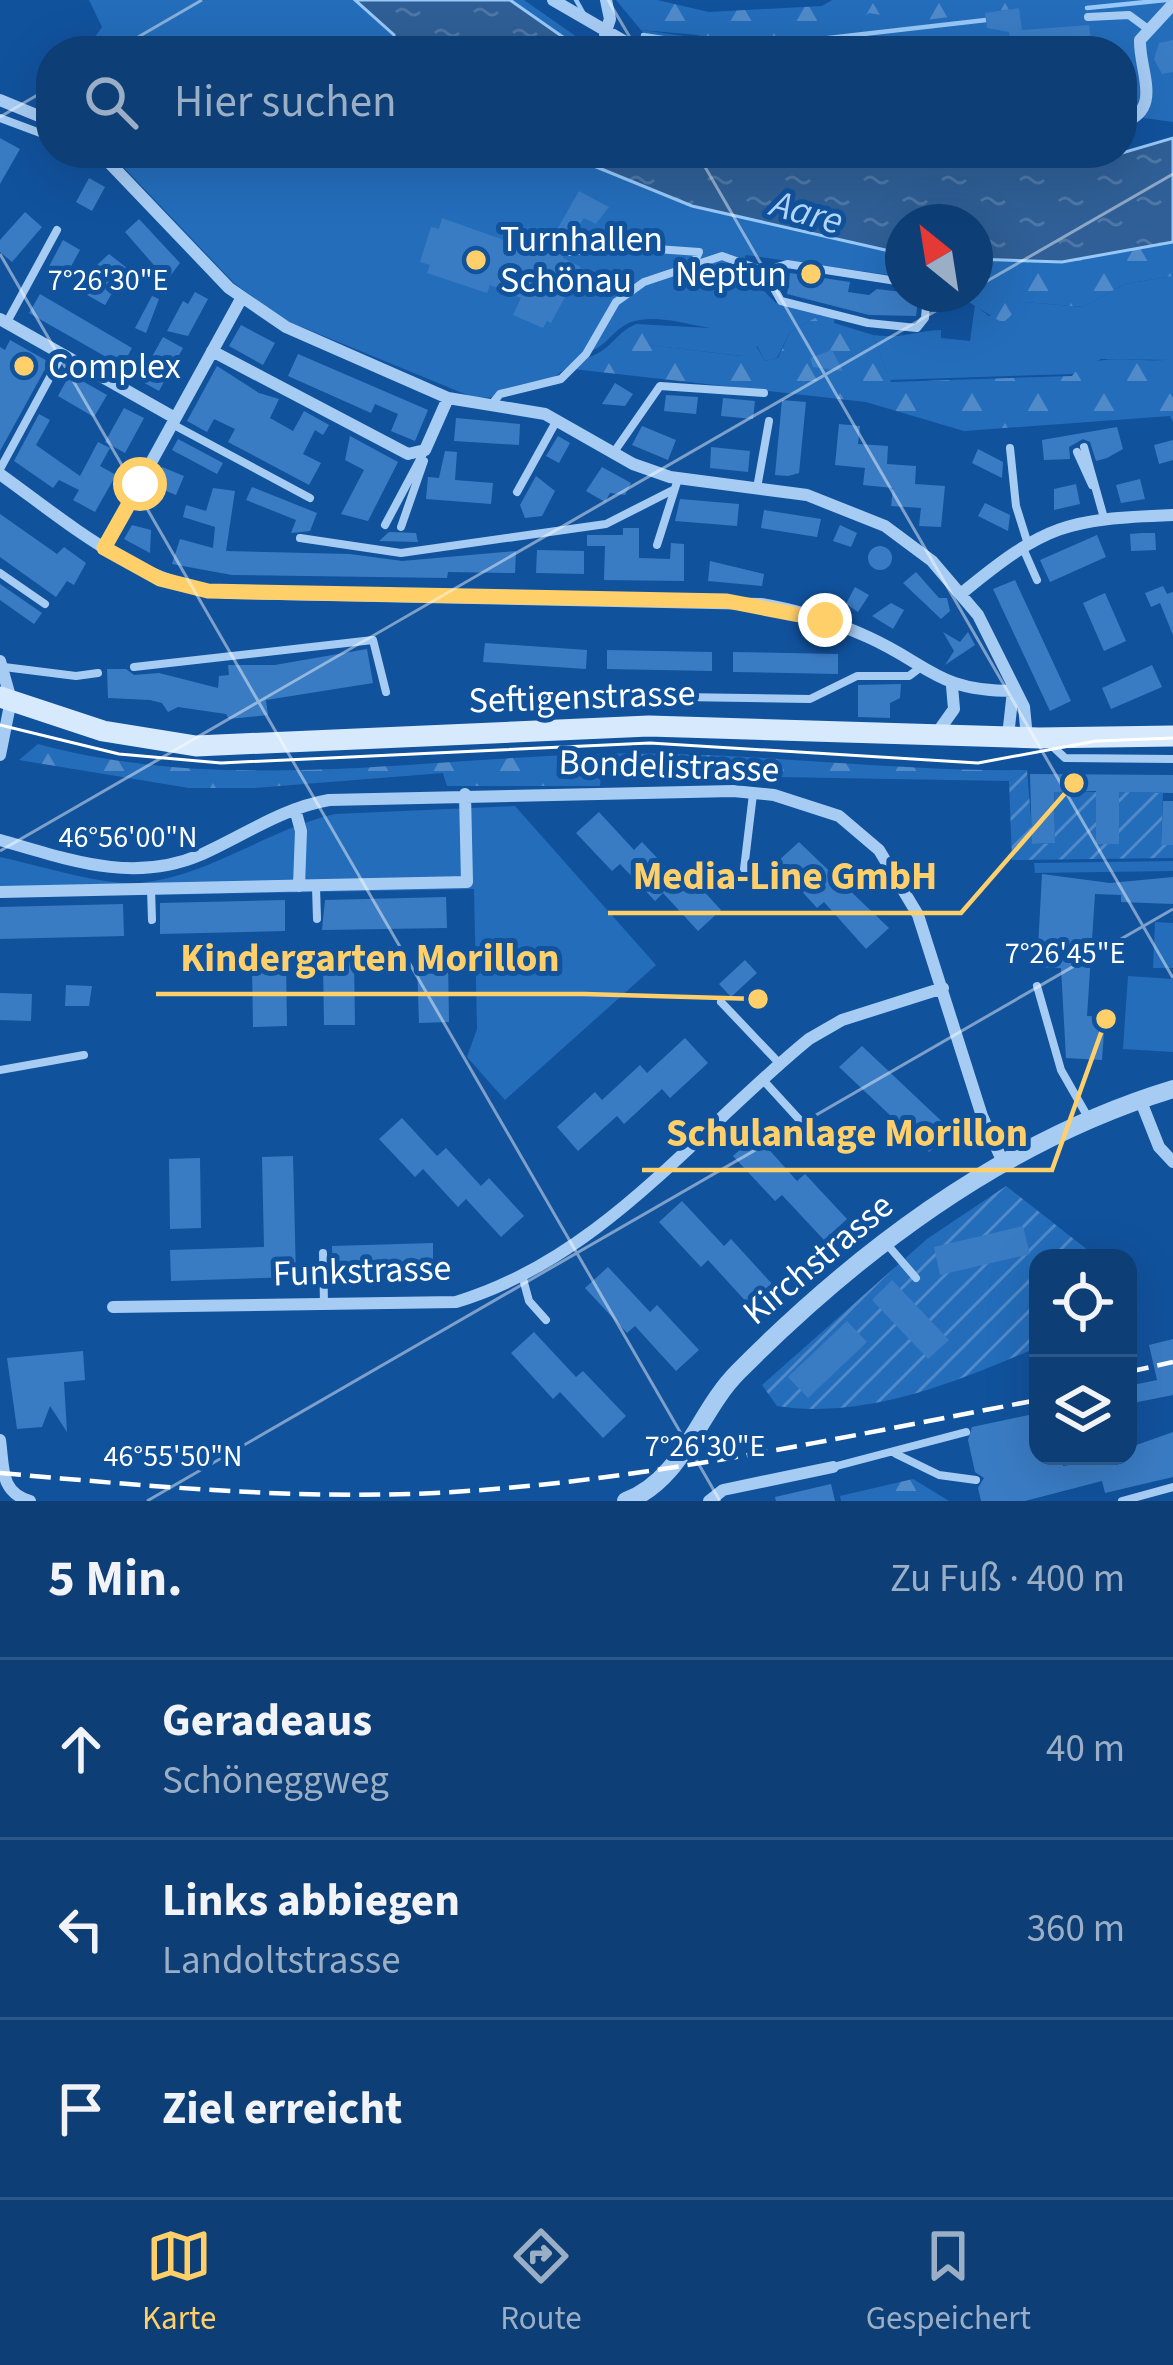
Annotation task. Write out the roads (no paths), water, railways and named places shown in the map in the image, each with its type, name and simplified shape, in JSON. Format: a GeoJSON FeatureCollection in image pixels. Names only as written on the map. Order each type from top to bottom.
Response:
{"type":"FeatureCollection","features":[{"type":"Feature","properties":{"kind":"main road","name":"Seftigenstrasse"},"geometry":{"type":"LineString","coordinates":[[5,699],[119,735],[196,746],[628,726],[1026,737],[1173,736]]}},
{"type":"Feature","properties":{"kind":"street"},"geometry":{"type":"LineString","coordinates":[[553,0],[609,36]]}},
{"type":"Feature","properties":{"kind":"street"},"geometry":{"type":"LineString","coordinates":[[605,34],[610,19],[606,0]]}},
{"type":"Feature","properties":{"kind":"street"},"geometry":{"type":"LineString","coordinates":[[1137,116],[1148,100],[1139,47],[1148,29],[1171,7]]}},
{"type":"Feature","properties":{"kind":"street"},"geometry":{"type":"LineString","coordinates":[[0,100],[36,115]]}},
{"type":"Feature","properties":{"kind":"street"},"geometry":{"type":"LineString","coordinates":[[114,168],[241,299],[286,327],[448,398],[557,420],[675,485],[758,488],[819,498],[867,517],[914,547],[962,593],[989,634],[1026,713],[1026,737]]}},
{"type":"Feature","properties":{"kind":"street"},"geometry":{"type":"LineString","coordinates":[[104,548],[241,299]]}},
{"type":"Feature","properties":{"kind":"street"},"geometry":{"type":"LineString","coordinates":[[5,324],[174,421]]}},
{"type":"Feature","properties":{"kind":"street"},"geometry":{"type":"LineString","coordinates":[[212,351],[406,453],[425,450],[448,398]]}},
{"type":"Feature","properties":{"kind":"street"},"geometry":{"type":"LineString","coordinates":[[0,471],[104,548],[160,579],[208,591],[761,604],[825,620],[922,666],[952,686],[1012,691]]}},
{"type":"Feature","properties":{"kind":"street"},"geometry":{"type":"LineString","coordinates":[[962,593],[1024,543],[1064,524],[1173,515]]}},
{"type":"Feature","properties":{"kind":"street"},"geometry":{"type":"LineString","coordinates":[[0,754],[5,699],[2,664]]}},
{"type":"Feature","properties":{"kind":"street"},"geometry":{"type":"LineString","coordinates":[[937,733],[954,709],[952,686]]}},
{"type":"Feature","properties":{"kind":"street","name":"Bondelistrasse"},"geometry":{"type":"LineString","coordinates":[[0,840],[100,866],[147,870],[200,855],[295,809],[349,799],[753,792],[822,808],[866,836],[910,898],[982,1116],[1002,1160]]}},
{"type":"Feature","properties":{"kind":"street"},"geometry":{"type":"LineString","coordinates":[[0,892],[467,882],[465,794]]}},
{"type":"Feature","properties":{"kind":"street"},"geometry":{"type":"LineString","coordinates":[[295,809],[301,831],[299,886]]}},
{"type":"Feature","properties":{"kind":"street","name":"Funkstrasse"},"geometry":{"type":"LineString","coordinates":[[112,1307],[456,1302],[522,1275],[583,1242],[780,1064],[842,1020],[943,988]]}},
{"type":"Feature","properties":{"kind":"street","name":"Kirchstrasse"},"geometry":{"type":"LineString","coordinates":[[626,1501],[652,1496],[734,1376],[885,1242],[1002,1160],[1173,1089]]}},
{"type":"Feature","properties":{"kind":"street"},"geometry":{"type":"LineString","coordinates":[[1140,1099],[1159,1147],[1173,1162]]}},
{"type":"Feature","properties":{"kind":"street"},"geometry":{"type":"LineString","coordinates":[[0,1440],[2,1481],[11,1494],[30,1501]]}},
{"type":"Feature","properties":{"kind":"street"},"geometry":{"type":"LineString","coordinates":[[709,1501],[723,1490],[833,1467]]}},
{"type":"Feature","properties":{"kind":"lane"},"geometry":{"type":"LineString","coordinates":[[1088,17],[1124,14],[1148,29]]}},
{"type":"Feature","properties":{"kind":"lane"},"geometry":{"type":"LineString","coordinates":[[0,118],[36,131]]}},
{"type":"Feature","properties":{"kind":"lane"},"geometry":{"type":"LineString","coordinates":[[5,324],[57,230]]}},
{"type":"Feature","properties":{"kind":"lane"},"geometry":{"type":"LineString","coordinates":[[570,252],[614,246],[699,252],[692,265]]}},
{"type":"Feature","properties":{"kind":"lane"},"geometry":{"type":"LineString","coordinates":[[491,405],[500,394],[561,379],[586,354],[625,294],[722,256],[764,272],[781,301],[868,323],[916,328],[926,312]]}},
{"type":"Feature","properties":{"kind":"lane"},"geometry":{"type":"LineString","coordinates":[[764,272],[787,264],[885,278]]}},
{"type":"Feature","properties":{"kind":"lane"},"geometry":{"type":"LineString","coordinates":[[0,471],[63,355]]}},
{"type":"Feature","properties":{"kind":"lane"},"geometry":{"type":"LineString","coordinates":[[613,453],[660,386],[764,393]]}},
{"type":"Feature","properties":{"kind":"lane"},"geometry":{"type":"LineString","coordinates":[[517,493],[557,420]]}},
{"type":"Feature","properties":{"kind":"lane"},"geometry":{"type":"LineString","coordinates":[[174,421],[310,498]]}},
{"type":"Feature","properties":{"kind":"lane"},"geometry":{"type":"LineString","coordinates":[[758,488],[769,421]]}},
{"type":"Feature","properties":{"kind":"lane"},"geometry":{"type":"LineString","coordinates":[[1010,448],[1016,506],[1037,580]]}},
{"type":"Feature","properties":{"kind":"lane"},"geometry":{"type":"LineString","coordinates":[[385,525],[425,450]]}},
{"type":"Feature","properties":{"kind":"lane"},"geometry":{"type":"LineString","coordinates":[[401,527],[425,450]]}},
{"type":"Feature","properties":{"kind":"lane"},"geometry":{"type":"LineString","coordinates":[[1081,450],[1104,518]]}},
{"type":"Feature","properties":{"kind":"lane"},"geometry":{"type":"LineString","coordinates":[[300,538],[401,553],[606,524],[675,485]]}},
{"type":"Feature","properties":{"kind":"lane"},"geometry":{"type":"LineString","coordinates":[[657,545],[675,485]]}},
{"type":"Feature","properties":{"kind":"lane"},"geometry":{"type":"LineString","coordinates":[[0,573],[45,604]]}},
{"type":"Feature","properties":{"kind":"lane"},"geometry":{"type":"LineString","coordinates":[[134,667],[373,640],[386,692]]}},
{"type":"Feature","properties":{"kind":"lane"},"geometry":{"type":"LineString","coordinates":[[2,664],[62,675],[98,673]]}},
{"type":"Feature","properties":{"kind":"lane"},"geometry":{"type":"LineString","coordinates":[[481,694],[810,699],[857,676],[909,676],[922,666]]}},
{"type":"Feature","properties":{"kind":"lane"},"geometry":{"type":"LineString","coordinates":[[1026,737],[1064,758],[1173,759]]}},
{"type":"Feature","properties":{"kind":"lane"},"geometry":{"type":"LineString","coordinates":[[750,876],[744,869],[753,792]]}},
{"type":"Feature","properties":{"kind":"lane"},"geometry":{"type":"LineString","coordinates":[[316,885],[317,919]]}},
{"type":"Feature","properties":{"kind":"lane"},"geometry":{"type":"LineString","coordinates":[[151,889],[152,920]]}},
{"type":"Feature","properties":{"kind":"lane"},"geometry":{"type":"LineString","coordinates":[[1037,986],[1061,1070],[1090,1120]]}},
{"type":"Feature","properties":{"kind":"lane"},"geometry":{"type":"LineString","coordinates":[[721,1002],[780,1064]]}},
{"type":"Feature","properties":{"kind":"lane"},"geometry":{"type":"LineString","coordinates":[[0,1070],[83,1055]]}},
{"type":"Feature","properties":{"kind":"lane"},"geometry":{"type":"LineString","coordinates":[[763,1080],[807,1128]]}},
{"type":"Feature","properties":{"kind":"lane"},"geometry":{"type":"LineString","coordinates":[[885,1242],[916,1278]]}},
{"type":"Feature","properties":{"kind":"lane"},"geometry":{"type":"LineString","coordinates":[[322,1253],[324,1304]]}},
{"type":"Feature","properties":{"kind":"lane"},"geometry":{"type":"LineString","coordinates":[[522,1275],[529,1301],[546,1320]]}},
{"type":"Feature","properties":{"kind":"lane"},"geometry":{"type":"LineString","coordinates":[[833,1467],[966,1432]]}},
{"type":"Feature","properties":{"kind":"lane"},"geometry":{"type":"LineString","coordinates":[[895,1454],[939,1475],[976,1480]]}},
{"type":"Feature","properties":{"kind":"lane"},"geometry":{"type":"LineString","coordinates":[[1122,1501],[1173,1487]]}},
{"type":"Feature","properties":{"kind":"water"},"geometry":{"type":"Polygon","coordinates":[[[355,0],[510,0],[562,36],[394,36],[355,0]]]}},
{"type":"Feature","properties":{"kind":"water","name":"Aare"},"geometry":{"type":"Polygon","coordinates":[[[1173,138],[1173,242],[1062,262],[993,260],[993,204],[885,204],[885,250],[692,206],[599,168],[1137,168],[1137,149],[1173,138]]]}},
{"type":"Feature","properties":{"kind":"waterway"},"geometry":{"type":"LineString","coordinates":[[576,0],[584,14]]}},
{"type":"Feature","properties":{"kind":"waterway"},"geometry":{"type":"LineString","coordinates":[[1087,8],[1166,0]]}},
{"type":"Feature","properties":{"kind":"waterway"},"geometry":{"type":"LineString","coordinates":[[846,36],[986,20]]}},
{"type":"Feature","properties":{"kind":"waterway"},"geometry":{"type":"LineString","coordinates":[[643,35],[650,36]]}},
{"type":"Feature","properties":{"kind":"tram line"},"geometry":{"type":"LineString","coordinates":[[0,725],[119,754],[221,763],[650,743],[978,763],[1096,741],[1173,738]]}},
{"type":"Feature","properties":{"kind":"railway"},"geometry":{"type":"LineString","coordinates":[[1137,1370],[1173,1362]]}},
{"type":"Feature","properties":{"kind":"railway"},"geometry":{"type":"LineString","coordinates":[[0,1473],[306,1494],[488,1490],[725,1459],[1029,1402]]}},
{"type":"Feature","properties":{"kind":"place","name":"Turnhallen Schönau"},"geometry":{"type":"Point","coordinates":[476,260]}},
{"type":"Feature","properties":{"kind":"place","name":"Neptun"},"geometry":{"type":"Point","coordinates":[811,274]}},
{"type":"Feature","properties":{"kind":"place","name":"Complex"},"geometry":{"type":"Point","coordinates":[24,366]}},
{"type":"Feature","properties":{"kind":"place","name":"Media-Line GmbH"},"geometry":{"type":"Point","coordinates":[1074,783]}},
{"type":"Feature","properties":{"kind":"place","name":"Kindergarten Morillon"},"geometry":{"type":"Point","coordinates":[758,999]}},
{"type":"Feature","properties":{"kind":"place","name":"Schulanlage Morillon"},"geometry":{"type":"Point","coordinates":[1106,1019]}}]}
